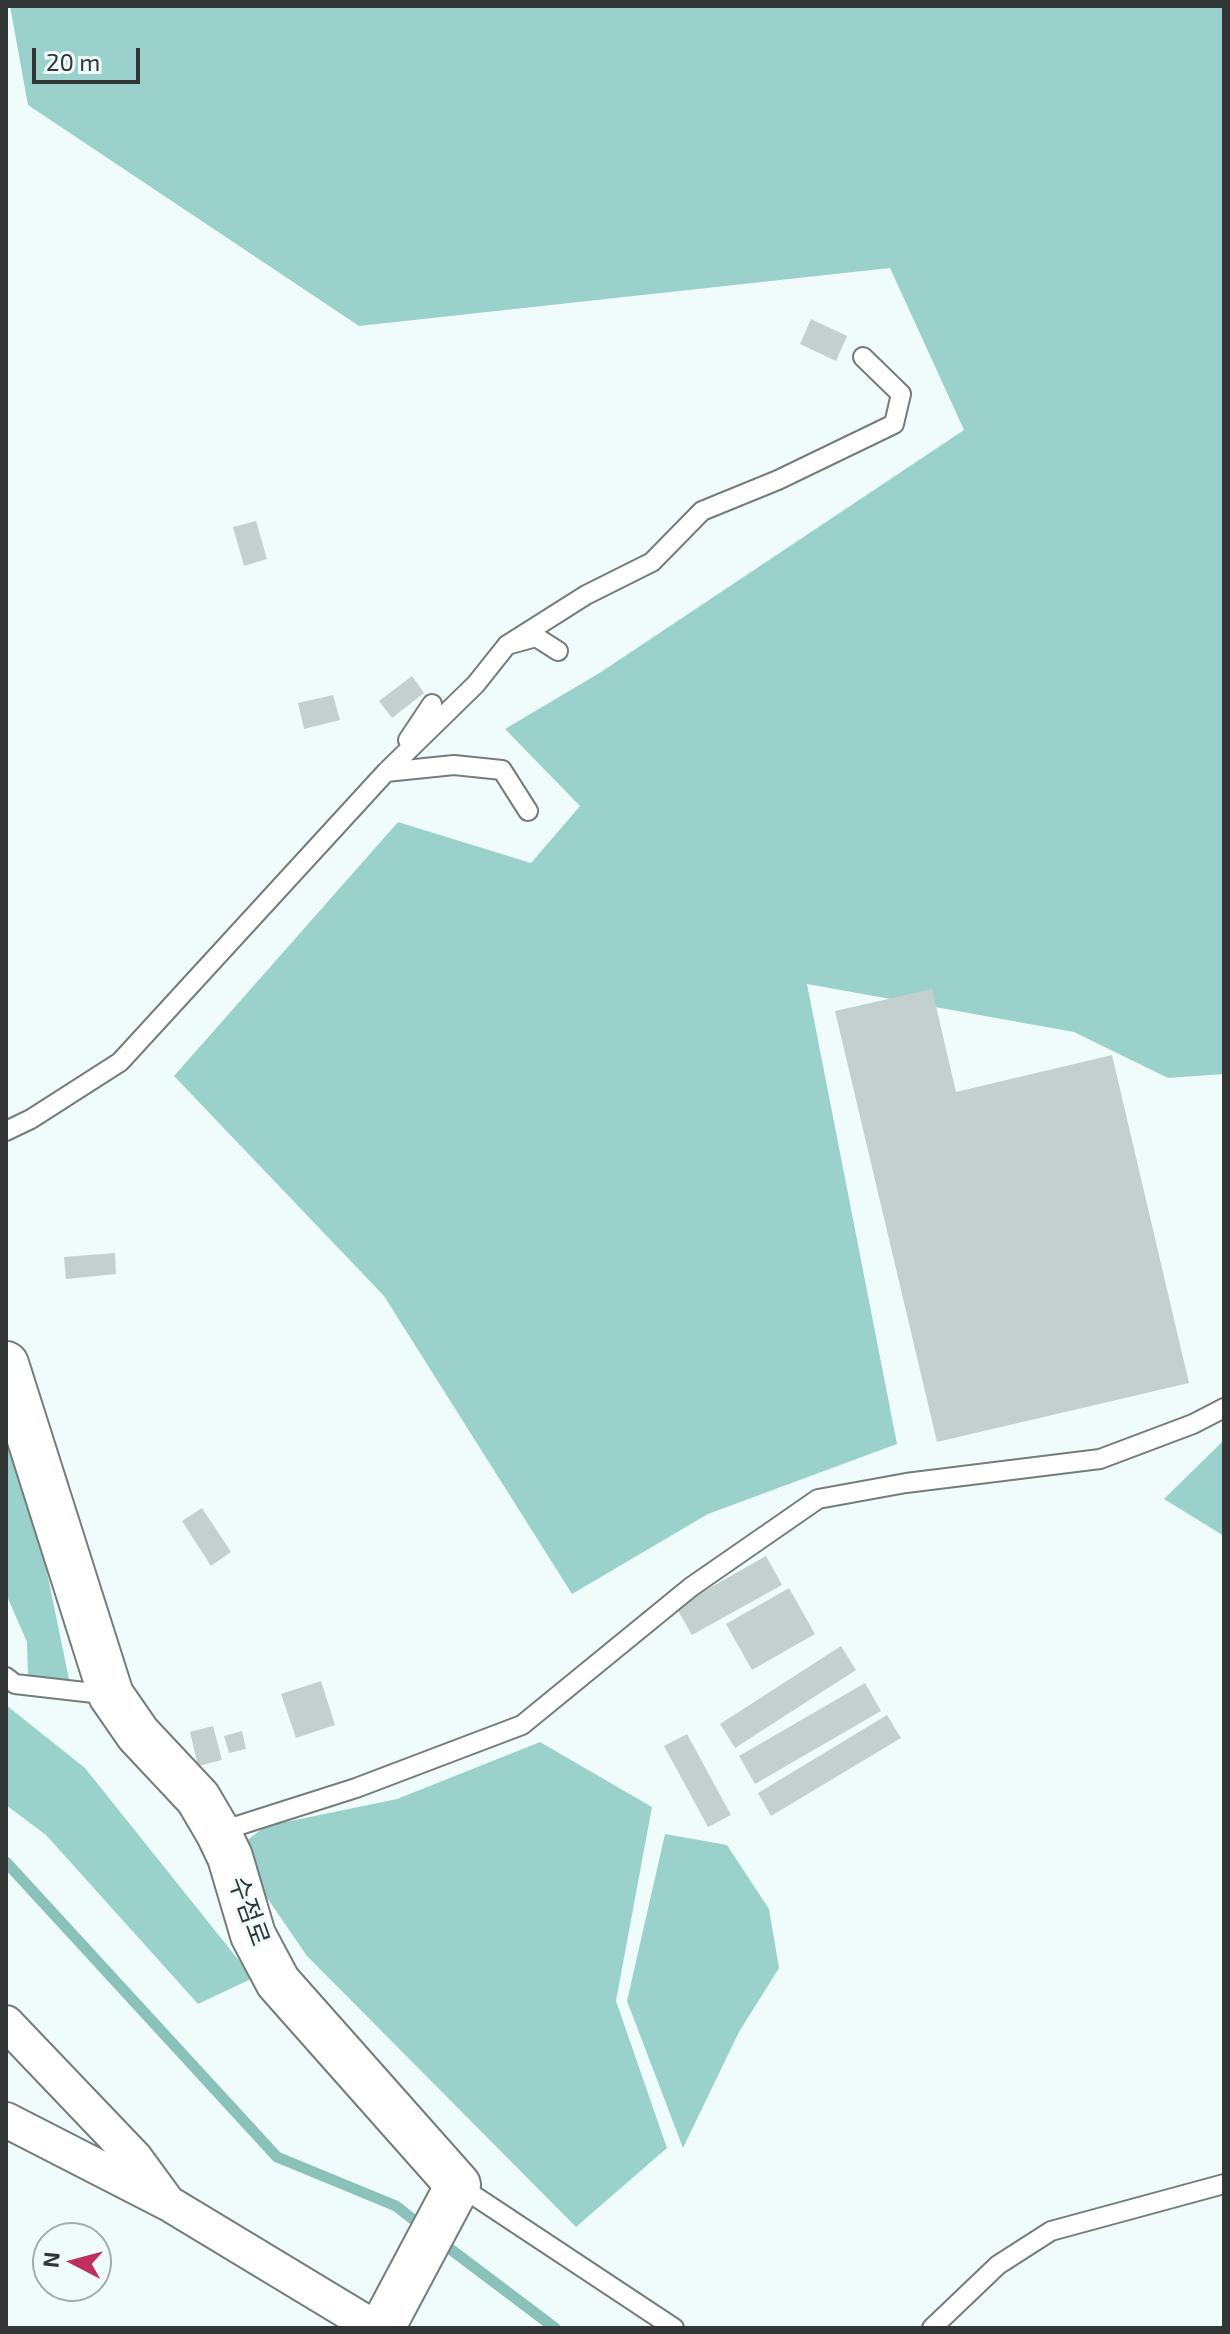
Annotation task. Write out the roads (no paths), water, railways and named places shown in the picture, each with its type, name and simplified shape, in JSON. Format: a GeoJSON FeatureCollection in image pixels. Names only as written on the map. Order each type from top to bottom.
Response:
{"type":"FeatureCollection","features":[{"type":"Feature","properties":{"kind":"main road","name":"수점로"},"geometry":{"type":"LineString","coordinates":[[6,1364],[111,1695],[138,1734],[198,1798],[218,1832],[230,1857],[253,1935],[278,1982],[458,2185]]}},
{"type":"Feature","properties":{"kind":"main road"},"geometry":{"type":"LineString","coordinates":[[382,2328],[458,2185]]}},
{"type":"Feature","properties":{"kind":"street"},"geometry":{"type":"LineString","coordinates":[[6,2023],[135,2158],[168,2203]]}},
{"type":"Feature","properties":{"kind":"street"},"geometry":{"type":"LineString","coordinates":[[6,2120],[168,2203],[375,2328]]}},
{"type":"Feature","properties":{"kind":"lane"},"geometry":{"type":"LineString","coordinates":[[6,1131],[44,1112],[120,1062],[386,772],[476,684],[507,645],[586,595],[652,562],[702,511],[778,480],[894,424],[901,394],[863,357]]}},
{"type":"Feature","properties":{"kind":"lane"},"geometry":{"type":"LineString","coordinates":[[507,645],[536,637],[558,651]]}},
{"type":"Feature","properties":{"kind":"lane"},"geometry":{"type":"LineString","coordinates":[[386,772],[432,704]]}},
{"type":"Feature","properties":{"kind":"lane"},"geometry":{"type":"LineString","coordinates":[[386,772],[454,765],[502,770],[528,811]]}},
{"type":"Feature","properties":{"kind":"lane"},"geometry":{"type":"LineString","coordinates":[[218,1832],[356,1788],[522,1725],[691,1587],[818,1499],[906,1483],[1100,1459],[1193,1424],[1224,1408]]}},
{"type":"Feature","properties":{"kind":"lane"},"geometry":{"type":"LineString","coordinates":[[6,1677],[15,1684],[111,1695]]}},
{"type":"Feature","properties":{"kind":"lane"},"geometry":{"type":"LineString","coordinates":[[932,2328],[998,2265],[1051,2231],[1224,2184]]}},
{"type":"Feature","properties":{"kind":"lane","name":"수점로"},"geometry":{"type":"LineString","coordinates":[[458,2185],[674,2328]]}},
{"type":"Feature","properties":{"kind":"waterway"},"geometry":{"type":"LineString","coordinates":[[6,1862],[277,2157],[396,2206],[424,2228]]}},
{"type":"Feature","properties":{"kind":"waterway"},"geometry":{"type":"LineString","coordinates":[[437,2239],[555,2328]]}}]}
